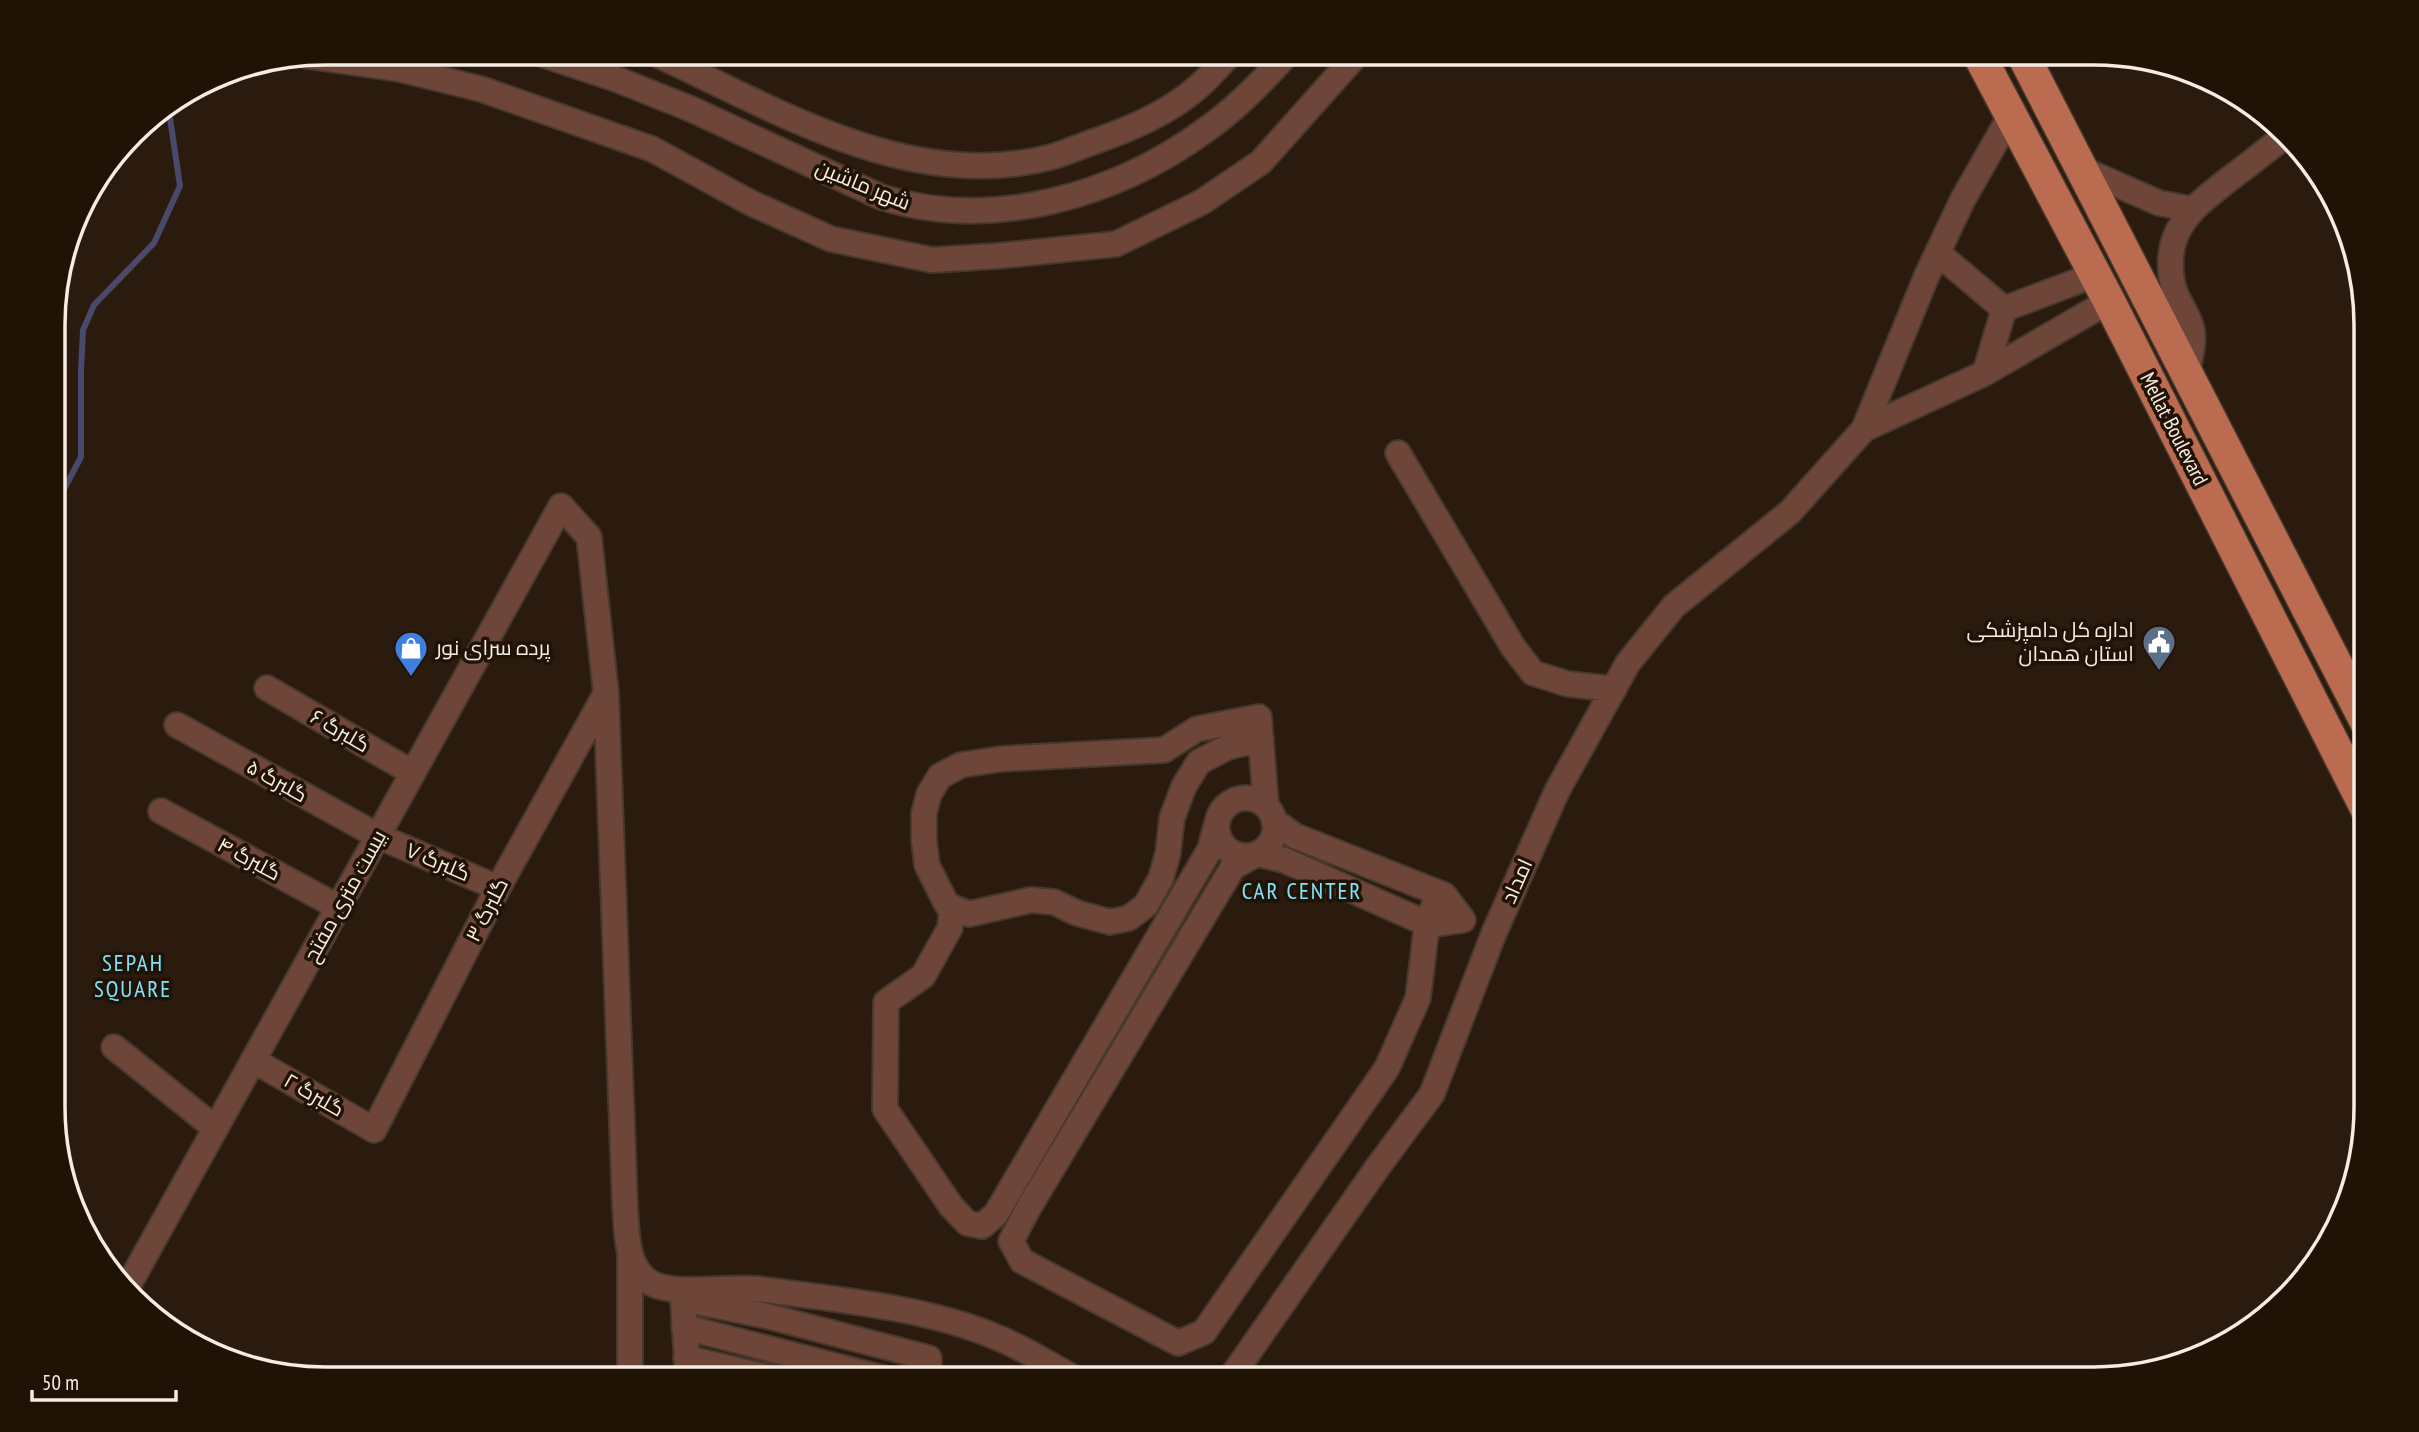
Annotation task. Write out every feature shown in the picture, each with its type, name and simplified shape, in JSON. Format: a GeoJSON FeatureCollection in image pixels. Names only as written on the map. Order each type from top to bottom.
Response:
{"type":"FeatureCollection","features":[{"type":"Feature","properties":{"kind":"main road","name":"Mellat Boulevard"},"geometry":{"type":"LineString","coordinates":[[1985,65],[2354,784]]}},
{"type":"Feature","properties":{"kind":"main road","name":"Mellat Boulevard"},"geometry":{"type":"LineString","coordinates":[[2029,65],[2354,699]]}},
{"type":"Feature","properties":{"kind":"main road"},"geometry":{"type":"LineString","coordinates":[[2101,288],[2133,270]]}},
{"type":"Feature","properties":{"kind":"street"},"geometry":{"type":"LineString","coordinates":[[371,65],[481,89],[652,149],[751,203],[831,239],[932,260],[1116,244],[1202,202],[1261,162],[1347,65]]}},
{"type":"Feature","properties":{"kind":"street","name":"شهر ماشین"},"geometry":{"type":"LineString","coordinates":[[576,65],[691,109],[881,198],[909,206],[981,212],[1025,207],[1071,197],[1161,158],[1208,129],[1244,98],[1276,65]]}},
{"type":"Feature","properties":{"kind":"street","name":"شهر ماشین"},"geometry":{"type":"LineString","coordinates":[[682,65],[830,135],[874,150],[908,159],[953,164],[999,164],[1054,156],[1155,116],[1198,87],[1219,65]]}},
{"type":"Feature","properties":{"kind":"street"},"geometry":{"type":"LineString","coordinates":[[1864,429],[1963,199],[2011,115]]}},
{"type":"Feature","properties":{"kind":"street"},"geometry":{"type":"LineString","coordinates":[[2187,374],[2193,334],[2171,279],[2172,246],[2176,234],[2191,209],[2278,141]]}},
{"type":"Feature","properties":{"kind":"street"},"geometry":{"type":"LineString","coordinates":[[2082,170],[2159,203],[2191,209]]}},
{"type":"Feature","properties":{"kind":"street"},"geometry":{"type":"LineString","coordinates":[[1938,253],[2004,309]]}},
{"type":"Feature","properties":{"kind":"street"},"geometry":{"type":"LineString","coordinates":[[2004,309],[2101,288]]}},
{"type":"Feature","properties":{"kind":"street"},"geometry":{"type":"LineString","coordinates":[[1864,429],[1985,373],[2101,288]]}},
{"type":"Feature","properties":{"kind":"street"},"geometry":{"type":"LineString","coordinates":[[1985,373],[2004,309]]}},
{"type":"Feature","properties":{"kind":"street","name":"امداد"},"geometry":{"type":"LineString","coordinates":[[1238,1367],[1432,1094],[1494,933],[1557,791],[1628,663],[1674,606],[1790,512],[1864,429]]}},
{"type":"Feature","properties":{"kind":"street"},"geometry":{"type":"LineString","coordinates":[[1398,453],[1513,648],[1533,673],[1568,684],[1614,688]]}},
{"type":"Feature","properties":{"kind":"street","name":"بیست متری مفتح"},"geometry":{"type":"LineString","coordinates":[[131,1281],[561,506],[589,537],[606,693]]}},
{"type":"Feature","properties":{"kind":"street","name":"گلبرگ ۶"},"geometry":{"type":"LineString","coordinates":[[267,688],[413,773]]}},
{"type":"Feature","properties":{"kind":"street"},"geometry":{"type":"LineString","coordinates":[[606,693],[625,1206],[630,1255],[630,1367]]}},
{"type":"Feature","properties":{"kind":"street","name":"گلبرگ ۳"},"geometry":{"type":"LineString","coordinates":[[374,1130],[498,888],[606,693]]}},
{"type":"Feature","properties":{"kind":"street"},"geometry":{"type":"LineString","coordinates":[[1261,739],[1228,747],[1199,762],[1184,786],[1172,818],[1168,853],[1161,878],[1146,905],[1129,918],[1110,922],[1077,913],[1054,902],[1031,900],[970,914],[947,905],[927,865],[924,813],[929,794],[940,776],[961,765],[1000,759],[1164,750],[1197,729],[1259,717],[1272,840],[1266,849],[1233,867],[1019,1226],[1011,1241],[1022,1261],[1178,1343],[1204,1332],[1387,1068],[1418,998],[1427,923],[1439,893]]}},
{"type":"Feature","properties":{"kind":"street","name":"گلبرگ ۵"},"geometry":{"type":"LineString","coordinates":[[177,725],[378,836]]}},
{"type":"Feature","properties":{"kind":"street"},"geometry":{"type":"LineString","coordinates":[[952,907],[950,928],[922,975],[886,1002],[885,1109],[951,1206],[967,1223],[982,1226],[996,1214],[1210,849],[1217,823],[1225,807],[1240,798],[1249,798],[1295,835],[1444,895],[1463,919],[1494,933]]}},
{"type":"Feature","properties":{"kind":"street","name":"گلبرگ ۴"},"geometry":{"type":"LineString","coordinates":[[161,811],[338,907]]}},
{"type":"Feature","properties":{"kind":"street"},"geometry":{"type":"LineString","coordinates":[[1217,823],[1220,841],[1226,849],[1243,856],[1255,855],[1284,860],[1427,923],[1463,919]]}},
{"type":"Feature","properties":{"kind":"street","name":"گلبرگ ۷"},"geometry":{"type":"LineString","coordinates":[[378,836],[498,888]]}},
{"type":"Feature","properties":{"kind":"street"},"geometry":{"type":"LineString","coordinates":[[114,1047],[215,1128]]}},
{"type":"Feature","properties":{"kind":"street","name":"گلبرگ ۲"},"geometry":{"type":"LineString","coordinates":[[253,1060],[374,1130]]}},
{"type":"Feature","properties":{"kind":"street"},"geometry":{"type":"LineString","coordinates":[[996,1214],[1000,1227],[1004,1229],[1019,1226]]}},
{"type":"Feature","properties":{"kind":"street"},"geometry":{"type":"LineString","coordinates":[[630,1255],[638,1271],[651,1283],[673,1289],[746,1288],[875,1305],[937,1318],[996,1336],[1054,1367]]}},
{"type":"Feature","properties":{"kind":"street"},"geometry":{"type":"LineString","coordinates":[[687,1367],[683,1299],[767,1316],[929,1358],[929,1367]]}},
{"type":"Feature","properties":{"kind":"street"},"geometry":{"type":"LineString","coordinates":[[684,1328],[839,1367]]}},
{"type":"Feature","properties":{"kind":"waterway"},"geometry":{"type":"LineString","coordinates":[[65,487],[81,457],[83,330],[94,305],[154,243],[180,186],[170,118]]}},
{"type":"Feature","properties":{"kind":"place","name":"اداره کل دامپزشکی استان همدان"},"geometry":{"type":"Point","coordinates":[2159,672]}},
{"type":"Feature","properties":{"kind":"place","name":"پرده سرای نور"},"geometry":{"type":"Point","coordinates":[411,678]}},
{"type":"Feature","properties":{"kind":"district","name":"CAR CENTER"},"geometry":{"type":"Point","coordinates":[1302,891]}},
{"type":"Feature","properties":{"kind":"district","name":"SEPAH SQUARE"},"geometry":{"type":"Point","coordinates":[133,976]}}]}
